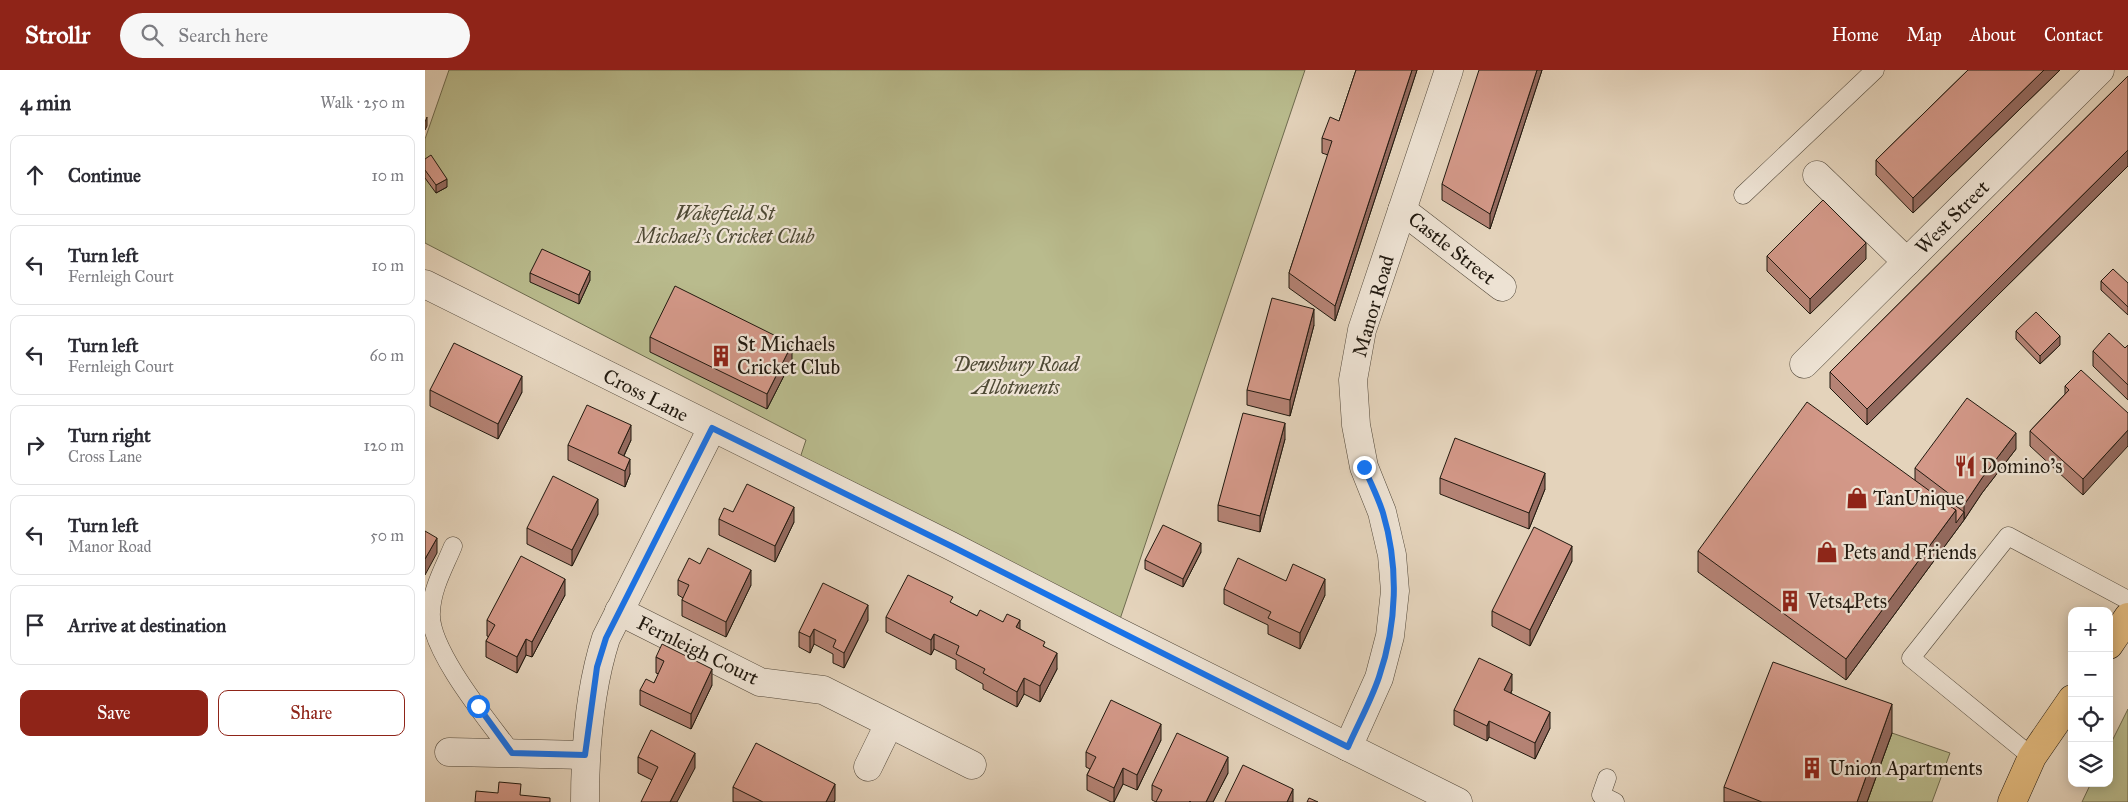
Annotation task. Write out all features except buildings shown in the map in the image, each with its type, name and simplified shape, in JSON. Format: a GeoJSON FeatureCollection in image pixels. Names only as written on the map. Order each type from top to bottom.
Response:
{"type":"FeatureCollection","features":[{"type":"Feature","properties":{"kind":"highway"},"geometry":{"type":"LineString","coordinates":[[2113,639],[2128,617]]}},
{"type":"Feature","properties":{"kind":"highway"},"geometry":{"type":"LineString","coordinates":[[2012,802],[2032,757],[2068,705]]}},
{"type":"Feature","properties":{"kind":"street","name":"Manor Road"},"geometry":{"type":"LineString","coordinates":[[1348,747],[1379,678],[1390,636],[1395,591],[1392,555],[1382,512],[1362,459],[1356,425],[1353,380],[1362,330],[1449,70]]}},
{"type":"Feature","properties":{"kind":"street","name":"West Street"},"geometry":{"type":"LineString","coordinates":[[1804,364],[2100,70]]}},
{"type":"Feature","properties":{"kind":"street"},"geometry":{"type":"LineString","coordinates":[[1817,175],[1907,262]]}},
{"type":"Feature","properties":{"kind":"street","name":"Castle Street"},"geometry":{"type":"LineString","coordinates":[[1402,210],[1503,287]]}},
{"type":"Feature","properties":{"kind":"street","name":"Cross Lane"},"geometry":{"type":"LineString","coordinates":[[425,284],[951,546],[1458,802]]}},
{"type":"Feature","properties":{"kind":"street","name":"Fernleigh Court"},"geometry":{"type":"LineString","coordinates":[[585,802],[585,755],[597,667],[606,638],[712,428]]}},
{"type":"Feature","properties":{"kind":"street","name":"Fernleigh Court"},"geometry":{"type":"LineString","coordinates":[[619,611],[760,682],[823,690],[972,766]]}},
{"type":"Feature","properties":{"kind":"street"},"geometry":{"type":"LineString","coordinates":[[868,767],[889,724]]}},
{"type":"Feature","properties":{"kind":"street"},"geometry":{"type":"LineString","coordinates":[[449,752],[585,755]]}},
{"type":"Feature","properties":{"kind":"lane"},"geometry":{"type":"LineString","coordinates":[[1743,196],[1875,70]]}},
{"type":"Feature","properties":{"kind":"lane"},"geometry":{"type":"LineString","coordinates":[[2032,757],[1911,658],[2009,536],[2128,600]]}},
{"type":"Feature","properties":{"kind":"lane"},"geometry":{"type":"LineString","coordinates":[[453,546],[434,591],[431,613],[432,630],[447,661],[512,753]]}},
{"type":"Feature","properties":{"kind":"lane"},"geometry":{"type":"LineString","coordinates":[[1607,778],[1601,795],[1615,802]]}},
{"type":"Feature","properties":{"kind":"green space"},"geometry":{"type":"Polygon","coordinates":[[[449,70],[1305,70],[1116,631],[796,470],[806,440],[425,243],[425,139],[449,70]]]}},
{"type":"Feature","properties":{"kind":"green space"},"geometry":{"type":"Polygon","coordinates":[[[2128,709],[2128,802],[2082,802],[2089,787],[2113,787],[2113,739],[2128,709]]]}},
{"type":"Feature","properties":{"kind":"green space"},"geometry":{"type":"Polygon","coordinates":[[[1892,733],[1950,753],[1932,802],[1867,802],[1892,733]]]}},
{"type":"Feature","properties":{"kind":"place","name":"St Michaels Cricket Club"},"geometry":{"type":"Point","coordinates":[721,356]}},
{"type":"Feature","properties":{"kind":"place","name":"Domino's"},"geometry":{"type":"Point","coordinates":[1965,466]}},
{"type":"Feature","properties":{"kind":"place","name":"TanUnique"},"geometry":{"type":"Point","coordinates":[1857,498]}},
{"type":"Feature","properties":{"kind":"place","name":"Pets and Friends"},"geometry":{"type":"Point","coordinates":[1827,552]}},
{"type":"Feature","properties":{"kind":"place","name":"Vets4Pets"},"geometry":{"type":"Point","coordinates":[1790,601]}},
{"type":"Feature","properties":{"kind":"place","name":"Union Apartments"},"geometry":{"type":"Point","coordinates":[1812,768]}},
{"type":"Feature","properties":{"kind":"route"},"geometry":{"type":"LineString","coordinates":[[478,706],[512,753],[585,755],[597,667],[606,638],[712,428],[951,546],[1348,747],[1379,678],[1390,636],[1395,591],[1392,555],[1382,512],[1364,467]]}},
{"type":"Feature","properties":{"kind":"park label","name":"Wakefield St Michael's Cricket Club"},"geometry":{"type":"Point","coordinates":[725,224]}},
{"type":"Feature","properties":{"kind":"park label","name":"Dewsbury Road Allotments"},"geometry":{"type":"Point","coordinates":[1016,376]}}]}
